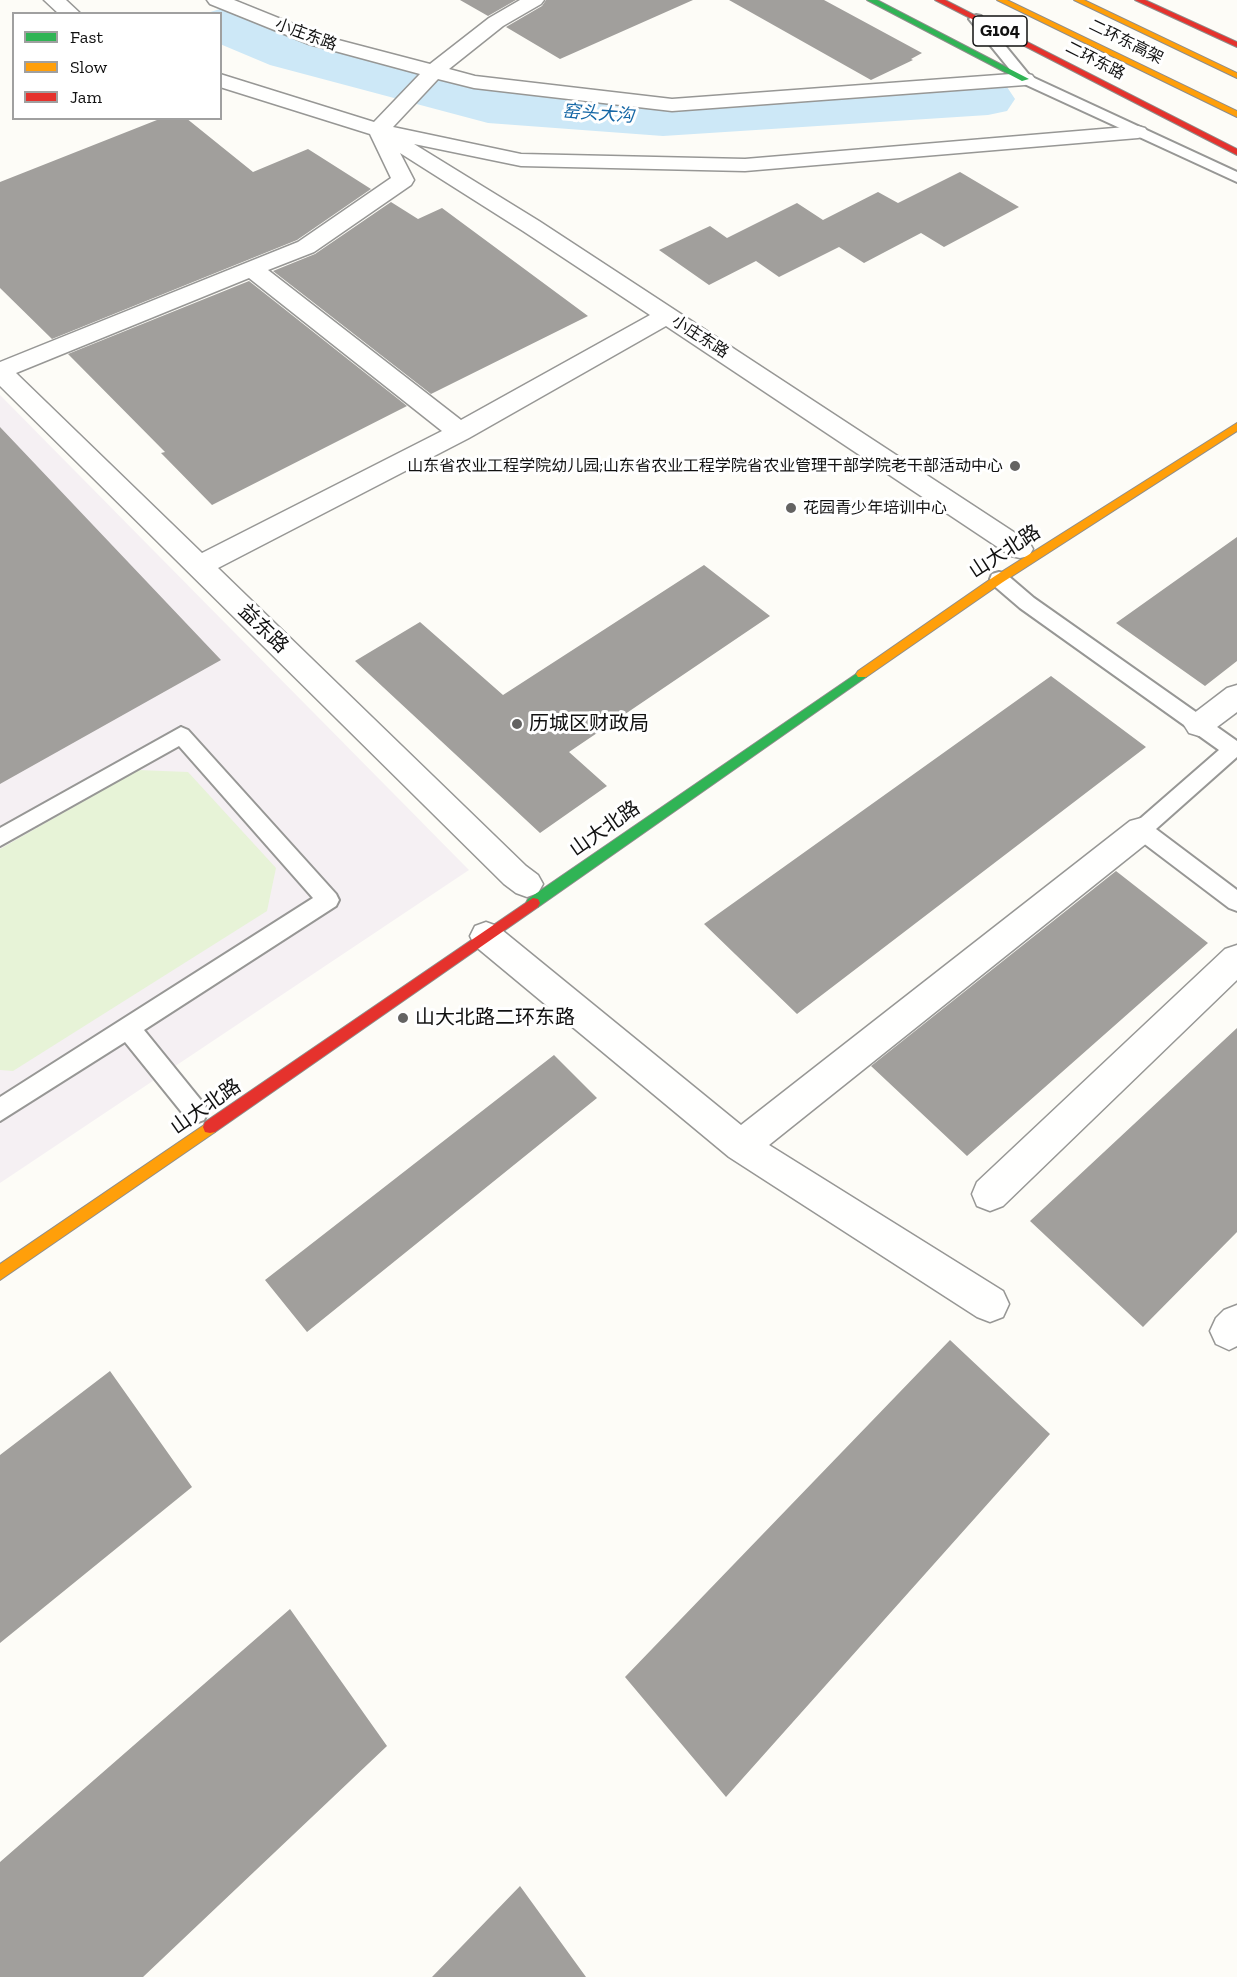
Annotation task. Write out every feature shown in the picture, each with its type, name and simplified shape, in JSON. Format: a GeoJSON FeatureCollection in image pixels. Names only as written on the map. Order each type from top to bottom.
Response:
{"type":"FeatureCollection","features":[{"type":"Feature","properties":{"kind":"main road"},"geometry":{"type":"LineString","coordinates":[[871,0],[1025,79]]}},
{"type":"Feature","properties":{"kind":"main road","name":"二环东路"},"geometry":{"type":"LineString","coordinates":[[939,0],[1237,152]]}},
{"type":"Feature","properties":{"kind":"main road","name":"二环东高架"},"geometry":{"type":"LineString","coordinates":[[1001,0],[1237,114]]}},
{"type":"Feature","properties":{"kind":"main road","name":"二环东高架"},"geometry":{"type":"LineString","coordinates":[[1078,0],[1237,76]]}},
{"type":"Feature","properties":{"kind":"main road"},"geometry":{"type":"LineString","coordinates":[[1139,0],[1232,43]]}},
{"type":"Feature","properties":{"kind":"main road","name":"山大北路"},"geometry":{"type":"LineString","coordinates":[[1059,524],[1237,411]]}},
{"type":"Feature","properties":{"kind":"main road","name":"山大北路"},"geometry":{"type":"LineString","coordinates":[[0,1273],[999,579],[1237,426]]}},
{"type":"Feature","properties":{"kind":"street"},"geometry":{"type":"LineString","coordinates":[[54,0],[69,12]]}},
{"type":"Feature","properties":{"kind":"street","name":"小庄东路"},"geometry":{"type":"LineString","coordinates":[[217,0],[316,40],[474,82],[672,105],[1025,79]]}},
{"type":"Feature","properties":{"kind":"street"},"geometry":{"type":"LineString","coordinates":[[378,130],[433,72],[496,22],[534,0]]}},
{"type":"Feature","properties":{"kind":"street"},"geometry":{"type":"LineString","coordinates":[[222,81],[378,130],[521,160],[745,165],[1138,132]]}},
{"type":"Feature","properties":{"kind":"street"},"geometry":{"type":"LineString","coordinates":[[0,371],[306,247],[402,180],[378,130]]}},
{"type":"Feature","properties":{"kind":"street","name":"小庄东路"},"geometry":{"type":"LineString","coordinates":[[378,130],[667,315],[1020,549]]}},
{"type":"Feature","properties":{"kind":"street"},"geometry":{"type":"LineString","coordinates":[[252,269],[460,432]]}},
{"type":"Feature","properties":{"kind":"street"},"geometry":{"type":"LineString","coordinates":[[198,567],[460,432],[667,315]]}},
{"type":"Feature","properties":{"kind":"street","name":"益东路"},"geometry":{"type":"LineString","coordinates":[[0,371],[198,567],[527,884]]}},
{"type":"Feature","properties":{"kind":"street"},"geometry":{"type":"LineString","coordinates":[[1199,725],[1237,696]]}},
{"type":"Feature","properties":{"kind":"street"},"geometry":{"type":"LineString","coordinates":[[741,1146],[1141,830]]}},
{"type":"Feature","properties":{"kind":"street"},"geometry":{"type":"LineString","coordinates":[[486,936],[741,1146],[990,1304]]}},
{"type":"Feature","properties":{"kind":"street"},"geometry":{"type":"LineString","coordinates":[[990,1194],[1237,959]]}},
{"type":"Feature","properties":{"kind":"lane"},"geometry":{"type":"LineString","coordinates":[[976,19],[1025,79],[1237,178]]}},
{"type":"Feature","properties":{"kind":"lane"},"geometry":{"type":"LineString","coordinates":[[999,579],[1027,603],[1235,751],[1141,830],[1237,903]]}},
{"type":"Feature","properties":{"kind":"lane"},"geometry":{"type":"LineString","coordinates":[[0,838],[181,735],[328,900],[0,1110]]}},
{"type":"Feature","properties":{"kind":"lane"},"geometry":{"type":"LineString","coordinates":[[128,1028],[196,1112]]}},
{"type":"Feature","properties":{"kind":"shaded area"},"geometry":{"type":"Polygon","coordinates":[[[0,395],[469,870],[0,1183],[0,395]]]}},
{"type":"Feature","properties":{"kind":"green space"},"geometry":{"type":"Polygon","coordinates":[[[138,770],[188,772],[276,868],[267,911],[13,1071],[0,1070],[0,849],[138,770]]]}},
{"type":"Feature","properties":{"kind":"building"},"geometry":{"type":"Polygon","coordinates":[[[460,0],[516,0],[488,16],[460,0]]]}},
{"type":"Feature","properties":{"kind":"building"},"geometry":{"type":"Polygon","coordinates":[[[546,0],[693,0],[560,59],[506,27],[542,6],[546,0]]]}},
{"type":"Feature","properties":{"kind":"building"},"geometry":{"type":"Polygon","coordinates":[[[729,0],[824,0],[922,53],[911,59],[913,60],[871,80],[729,0]]]}},
{"type":"Feature","properties":{"kind":"building"},"geometry":{"type":"Polygon","coordinates":[[[157,120],[188,120],[253,172],[308,149],[371,189],[297,240],[52,339],[0,288],[0,182],[157,120]]]}},
{"type":"Feature","properties":{"kind":"building"},"geometry":{"type":"Polygon","coordinates":[[[960,172],[1019,207],[944,247],[921,233],[864,263],[839,247],[779,277],[756,261],[709,285],[659,250],[710,226],[727,238],[797,203],[823,220],[878,192],[898,203],[960,172]]]}},
{"type":"Feature","properties":{"kind":"building"},"geometry":{"type":"Polygon","coordinates":[[[391,202],[418,219],[442,208],[588,316],[431,394],[273,271],[315,254],[391,202]]]}},
{"type":"Feature","properties":{"kind":"building"},"geometry":{"type":"Polygon","coordinates":[[[249,281],[407,406],[212,505],[161,453],[165,452],[68,354],[249,281]]]}},
{"type":"Feature","properties":{"kind":"building"},"geometry":{"type":"Polygon","coordinates":[[[0,427],[221,660],[0,784],[0,427]]]}},
{"type":"Feature","properties":{"kind":"building"},"geometry":{"type":"Polygon","coordinates":[[[1237,537],[1237,661],[1205,686],[1116,623],[1237,537]]]}},
{"type":"Feature","properties":{"kind":"building","name":"历城区财政局"},"geometry":{"type":"Polygon","coordinates":[[[704,565],[770,616],[569,752],[607,786],[540,833],[355,661],[420,622],[503,695],[704,565]]]}},
{"type":"Feature","properties":{"kind":"building"},"geometry":{"type":"Polygon","coordinates":[[[1051,676],[1146,747],[797,1014],[704,924],[1051,676]]]}},
{"type":"Feature","properties":{"kind":"building"},"geometry":{"type":"Polygon","coordinates":[[[1116,871],[1208,943],[967,1156],[871,1066],[1116,871]]]}},
{"type":"Feature","properties":{"kind":"building"},"geometry":{"type":"Polygon","coordinates":[[[1237,1028],[1237,1232],[1143,1327],[1030,1221],[1237,1028]]]}},
{"type":"Feature","properties":{"kind":"building"},"geometry":{"type":"Polygon","coordinates":[[[554,1055],[597,1098],[307,1332],[265,1280],[554,1055]]]}},
{"type":"Feature","properties":{"kind":"building"},"geometry":{"type":"Polygon","coordinates":[[[950,1340],[1050,1434],[726,1797],[625,1677],[950,1340]]]}},
{"type":"Feature","properties":{"kind":"building"},"geometry":{"type":"Polygon","coordinates":[[[110,1371],[192,1487],[0,1643],[0,1455],[110,1371]]]}},
{"type":"Feature","properties":{"kind":"building"},"geometry":{"type":"Polygon","coordinates":[[[290,1609],[387,1746],[143,1977],[0,1977],[0,1862],[290,1609]]]}},
{"type":"Feature","properties":{"kind":"building"},"geometry":{"type":"Polygon","coordinates":[[[520,1886],[586,1977],[432,1977],[520,1886]]]}},
{"type":"Feature","properties":{"kind":"waterway","name":"窑头大沟"},"geometry":{"type":"LineString","coordinates":[[222,26],[289,54],[488,106],[663,119],[988,99]]}},
{"type":"Feature","properties":{"kind":"traffic: fast"},"geometry":{"type":"LineString","coordinates":[[871,0],[1025,79]]}},
{"type":"Feature","properties":{"kind":"traffic: fast"},"geometry":{"type":"LineString","coordinates":[[533,903],[862,674]]}},
{"type":"Feature","properties":{"kind":"traffic: slow"},"geometry":{"type":"LineString","coordinates":[[1001,0],[1237,114]]}},
{"type":"Feature","properties":{"kind":"traffic: slow"},"geometry":{"type":"LineString","coordinates":[[1078,0],[1237,76]]}},
{"type":"Feature","properties":{"kind":"traffic: slow"},"geometry":{"type":"LineString","coordinates":[[862,674],[999,579],[1237,426]]}},
{"type":"Feature","properties":{"kind":"traffic: slow"},"geometry":{"type":"LineString","coordinates":[[0,1273],[210,1127]]}},
{"type":"Feature","properties":{"kind":"traffic: jam"},"geometry":{"type":"LineString","coordinates":[[939,0],[1237,152]]}},
{"type":"Feature","properties":{"kind":"traffic: jam"},"geometry":{"type":"LineString","coordinates":[[1139,0],[1237,45]]}},
{"type":"Feature","properties":{"kind":"traffic: jam"},"geometry":{"type":"LineString","coordinates":[[210,1127],[533,903]]}},
{"type":"Feature","properties":{"kind":"place","name":"山东省农业工程学院幼儿园;山东省农业工程学院省农业管理干部学院老干部活动中心"},"geometry":{"type":"Point","coordinates":[1015,466]}},
{"type":"Feature","properties":{"kind":"place","name":"花园青少年培训中心"},"geometry":{"type":"Point","coordinates":[791,508]}},
{"type":"Feature","properties":{"kind":"place","name":"历城区财政局"},"geometry":{"type":"Point","coordinates":[517,724]}},
{"type":"Feature","properties":{"kind":"place","name":"山大北路二环东路"},"geometry":{"type":"Point","coordinates":[403,1018]}}]}
